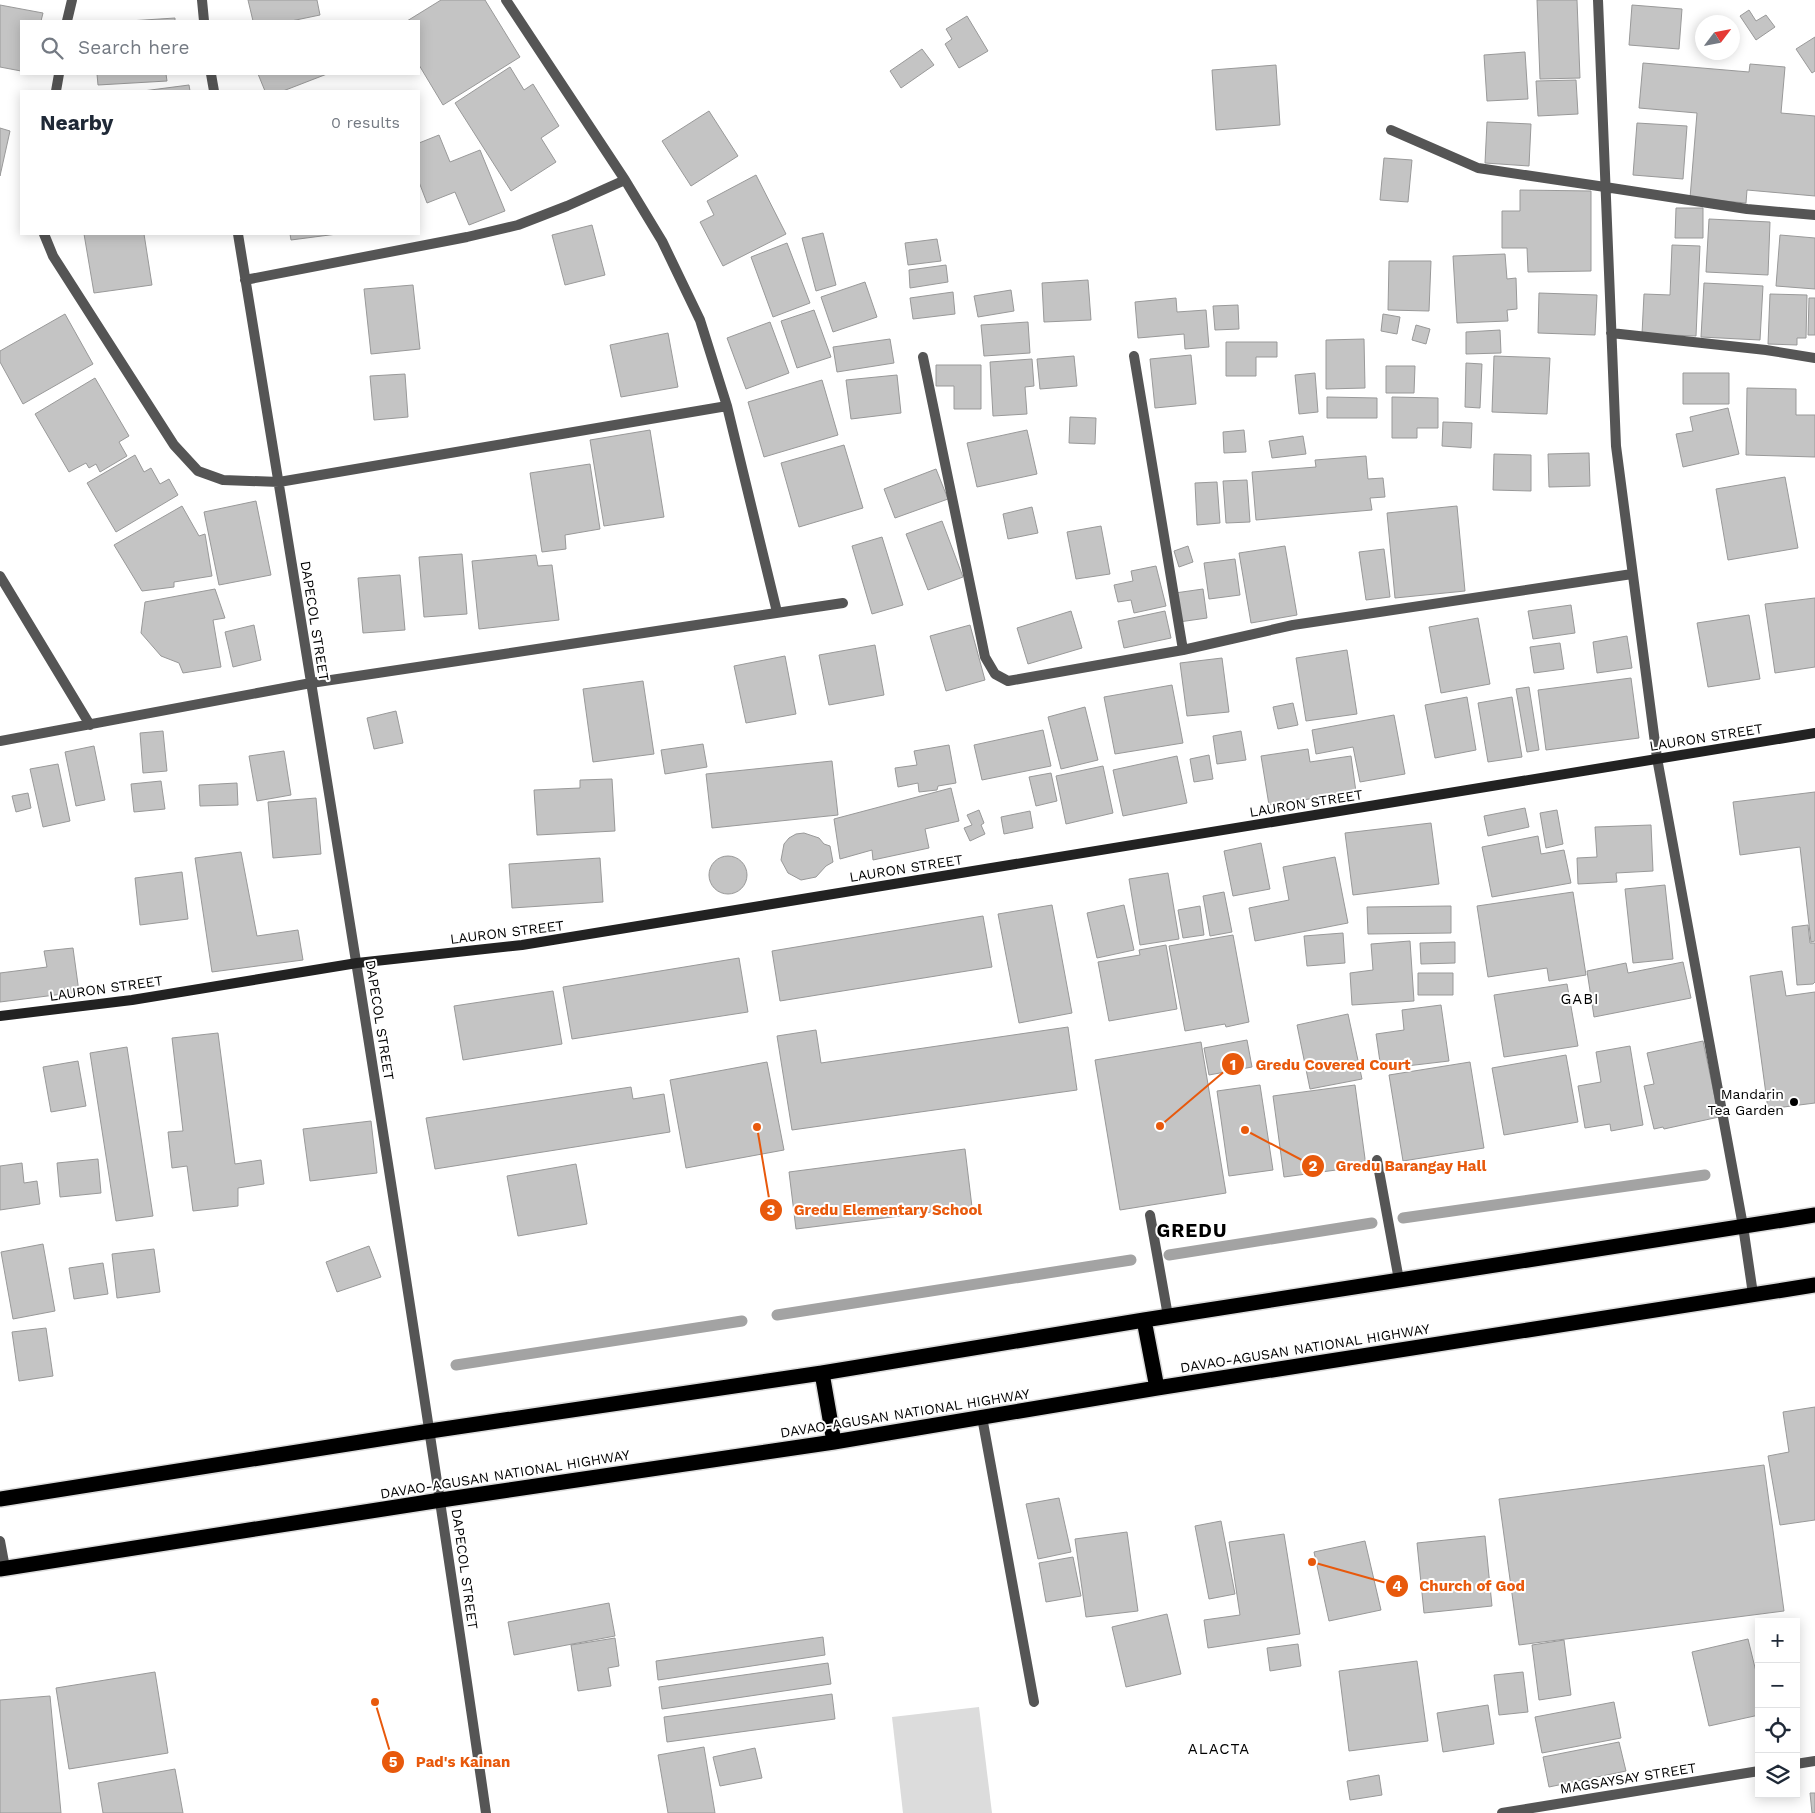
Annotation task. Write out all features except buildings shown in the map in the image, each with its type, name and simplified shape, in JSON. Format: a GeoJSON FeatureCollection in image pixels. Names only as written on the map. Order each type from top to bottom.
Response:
{"type":"FeatureCollection","features":[{"type":"Feature","properties":{"kind":"highway"},"geometry":{"type":"LineString","coordinates":[[0,1499],[430,1431],[822,1374],[1168,1316],[1815,1215]]}},
{"type":"Feature","properties":{"kind":"highway","name":"DAVAO-AGUSAN NATIONAL HIGHWAY"},"geometry":{"type":"LineString","coordinates":[[2,1569],[441,1500],[834,1442],[1157,1388],[1815,1284]]}},
{"type":"Feature","properties":{"kind":"highway"},"geometry":{"type":"LineString","coordinates":[[1144,1320],[1157,1388]]}},
{"type":"Feature","properties":{"kind":"highway"},"geometry":{"type":"LineString","coordinates":[[822,1374],[834,1442]]}},
{"type":"Feature","properties":{"kind":"street"},"geometry":{"type":"LineString","coordinates":[[67,20],[72,0]]}},
{"type":"Feature","properties":{"kind":"street"},"geometry":{"type":"LineString","coordinates":[[202,0],[204,20]]}},
{"type":"Feature","properties":{"kind":"street"},"geometry":{"type":"LineString","coordinates":[[506,0],[625,180],[662,241],[700,320],[727,406],[777,612]]}},
{"type":"Feature","properties":{"kind":"street"},"geometry":{"type":"LineString","coordinates":[[1598,0],[1616,446],[1657,758],[1754,1294]]}},
{"type":"Feature","properties":{"kind":"street"},"geometry":{"type":"LineString","coordinates":[[56,90],[59,75]]}},
{"type":"Feature","properties":{"kind":"street"},"geometry":{"type":"LineString","coordinates":[[211,75],[214,90]]}},
{"type":"Feature","properties":{"kind":"street"},"geometry":{"type":"LineString","coordinates":[[1391,130],[1478,168],[1747,209],[1815,215]]}},
{"type":"Feature","properties":{"kind":"street"},"geometry":{"type":"LineString","coordinates":[[245,280],[467,237],[518,225],[625,180]]}},
{"type":"Feature","properties":{"kind":"street"},"geometry":{"type":"LineString","coordinates":[[44,235],[53,256],[174,444],[198,471],[223,480],[278,482],[727,406]]}},
{"type":"Feature","properties":{"kind":"street","name":"DAPECOL STREET"},"geometry":{"type":"LineString","coordinates":[[238,235],[357,963],[441,1500],[486,1813]]}},
{"type":"Feature","properties":{"kind":"street"},"geometry":{"type":"LineString","coordinates":[[1611,333],[1766,350],[1815,358]]}},
{"type":"Feature","properties":{"kind":"street"},"geometry":{"type":"LineString","coordinates":[[1134,356],[1183,650]]}},
{"type":"Feature","properties":{"kind":"street"},"geometry":{"type":"LineString","coordinates":[[923,357],[985,657],[995,674],[1008,681],[1183,650],[1293,626],[1632,574]]}},
{"type":"Feature","properties":{"kind":"street"},"geometry":{"type":"LineString","coordinates":[[0,576],[90,725]]}},
{"type":"Feature","properties":{"kind":"street"},"geometry":{"type":"LineString","coordinates":[[0,741],[311,683],[843,603]]}},
{"type":"Feature","properties":{"kind":"street","name":"LAURON STREET"},"geometry":{"type":"LineString","coordinates":[[0,1016],[132,1000],[357,963],[532,944],[1815,733]]}},
{"type":"Feature","properties":{"kind":"street"},"geometry":{"type":"LineString","coordinates":[[1377,1160],[1400,1280]]}},
{"type":"Feature","properties":{"kind":"street"},"geometry":{"type":"LineString","coordinates":[[1150,1215],[1168,1316]]}},
{"type":"Feature","properties":{"kind":"street"},"geometry":{"type":"LineString","coordinates":[[982,1417],[1034,1702]]}},
{"type":"Feature","properties":{"kind":"street"},"geometry":{"type":"LineString","coordinates":[[0,1541],[2,1569]]}},
{"type":"Feature","properties":{"kind":"street"},"geometry":{"type":"LineString","coordinates":[[1800,1763],[1815,1761]]}},
{"type":"Feature","properties":{"kind":"street","name":"MAGSAYSAY STREET"},"geometry":{"type":"LineString","coordinates":[[1502,1813],[1755,1772]]}},
{"type":"Feature","properties":{"kind":"shaded area"},"geometry":{"type":"Polygon","coordinates":[[[979,1707],[992,1813],[903,1813],[892,1717],[979,1707]]]}},
{"type":"Feature","properties":{"kind":"waterway"},"geometry":{"type":"LineString","coordinates":[[1403,1218],[1705,1175]]}},
{"type":"Feature","properties":{"kind":"waterway"},"geometry":{"type":"LineString","coordinates":[[1169,1255],[1372,1223]]}},
{"type":"Feature","properties":{"kind":"waterway"},"geometry":{"type":"LineString","coordinates":[[777,1315],[1131,1260]]}},
{"type":"Feature","properties":{"kind":"waterway"},"geometry":{"type":"LineString","coordinates":[[456,1365],[742,1321]]}},
{"type":"Feature","properties":{"kind":"place","name":"Mandarin Tea Garden"},"geometry":{"type":"Point","coordinates":[1794,1102]}},
{"type":"Feature","properties":{"kind":"place","name":"Gredu Covered Court"},"geometry":{"type":"Point","coordinates":[1160,1126]}},
{"type":"Feature","properties":{"kind":"place","name":"Gredu Elementary School"},"geometry":{"type":"Point","coordinates":[757,1127]}},
{"type":"Feature","properties":{"kind":"place","name":"Gredu Barangay Hall"},"geometry":{"type":"Point","coordinates":[1245,1130]}},
{"type":"Feature","properties":{"kind":"place","name":"Church of God"},"geometry":{"type":"Point","coordinates":[1312,1562]}},
{"type":"Feature","properties":{"kind":"place","name":"Pad's Kainan"},"geometry":{"type":"Point","coordinates":[375,1702]}},
{"type":"Feature","properties":{"kind":"district","name":"GABI"},"geometry":{"type":"Point","coordinates":[1580,999]}},
{"type":"Feature","properties":{"kind":"district","name":"GREDU"},"geometry":{"type":"Point","coordinates":[1192,1230]}},
{"type":"Feature","properties":{"kind":"district","name":"ALACTA"},"geometry":{"type":"Point","coordinates":[1219,1749]}}]}
